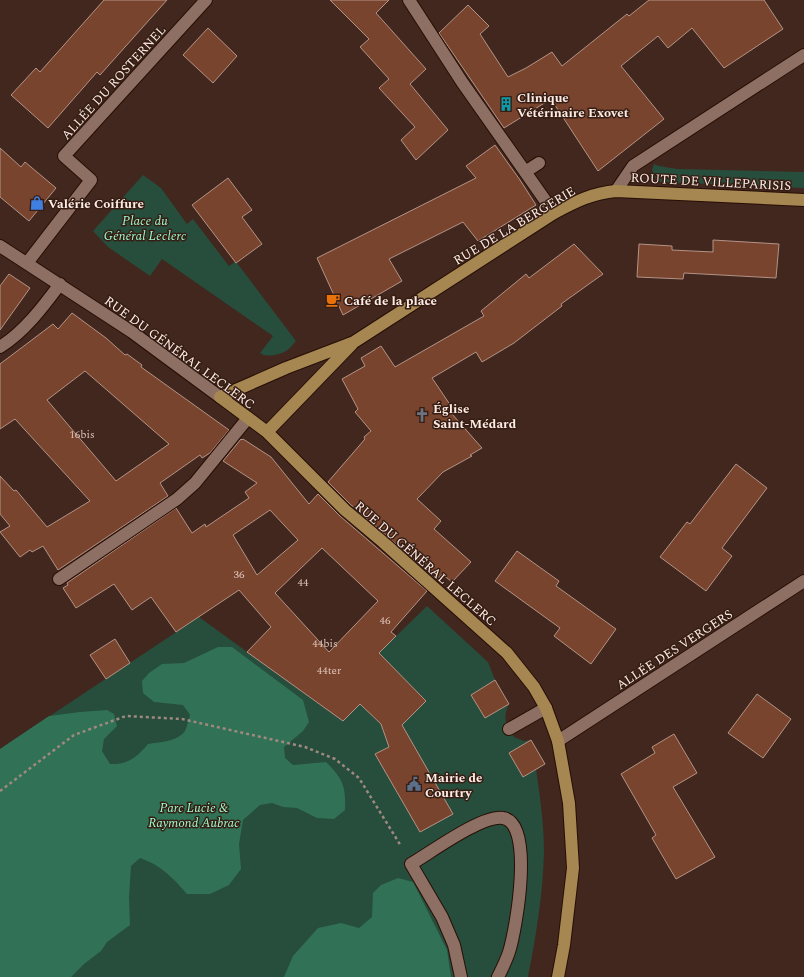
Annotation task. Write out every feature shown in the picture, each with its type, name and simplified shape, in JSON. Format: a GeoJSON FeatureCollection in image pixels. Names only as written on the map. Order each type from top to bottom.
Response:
{"type":"FeatureCollection","features":[{"type":"Feature","properties":{"kind":"main road","name":"ROUTE DE VILLEPARISIS"},"geometry":{"type":"LineString","coordinates":[[616,191],[804,200]]}},
{"type":"Feature","properties":{"kind":"main road","name":"RUE DE LA BERGERIE"},"geometry":{"type":"LineString","coordinates":[[220,397],[286,368],[354,342],[554,213],[579,200],[595,194],[616,191]]}},
{"type":"Feature","properties":{"kind":"main road","name":"RUE DE LA BERGERIE"},"geometry":{"type":"LineString","coordinates":[[267,432],[354,342]]}},
{"type":"Feature","properties":{"kind":"main road","name":"RUE DU GÉNÉRAL LECLERC"},"geometry":{"type":"LineString","coordinates":[[220,397],[267,432],[345,510],[508,653],[534,687],[546,708],[558,740],[569,803],[573,868],[564,945],[558,977]]}},
{"type":"Feature","properties":{"kind":"street","name":"ALLÉE DU ROSTERNEL"},"geometry":{"type":"LineString","coordinates":[[27,263],[92,180],[64,156],[206,0]]}},
{"type":"Feature","properties":{"kind":"street"},"geometry":{"type":"LineString","coordinates":[[409,0],[462,82],[554,213]]}},
{"type":"Feature","properties":{"kind":"street"},"geometry":{"type":"LineString","coordinates":[[616,191],[633,166],[804,55]]}},
{"type":"Feature","properties":{"kind":"street"},"geometry":{"type":"LineString","coordinates":[[525,172],[539,163]]}},
{"type":"Feature","properties":{"kind":"street","name":"RUE DU GÉNÉRAL LECLERC"},"geometry":{"type":"LineString","coordinates":[[0,246],[132,332],[220,397]]}},
{"type":"Feature","properties":{"kind":"street"},"geometry":{"type":"LineString","coordinates":[[0,347],[10,341],[27,324],[60,284]]}},
{"type":"Feature","properties":{"kind":"street"},"geometry":{"type":"LineString","coordinates":[[59,579],[177,499],[195,483],[248,418]]}},
{"type":"Feature","properties":{"kind":"street","name":"ALLÉE DES VERGERS"},"geometry":{"type":"LineString","coordinates":[[558,740],[804,581]]}},
{"type":"Feature","properties":{"kind":"street"},"geometry":{"type":"LineString","coordinates":[[509,729],[546,708]]}},
{"type":"Feature","properties":{"kind":"street"},"geometry":{"type":"LineString","coordinates":[[461,977],[454,945],[442,917],[411,864],[482,822],[494,818],[503,818],[513,823],[520,843],[520,895],[516,922],[509,951],[498,977]]}},
{"type":"Feature","properties":{"kind":"path"},"geometry":{"type":"LineString","coordinates":[[0,792],[74,735],[126,716],[182,719],[305,748],[335,759],[359,778],[411,864]]}},
{"type":"Feature","properties":{"kind":"green space"},"geometry":{"type":"Polygon","coordinates":[[[654,164],[677,169],[804,172],[804,188],[662,182],[657,181],[652,170],[654,164]]]}},
{"type":"Feature","properties":{"kind":"green space","name":"Place du Général Leclerc"},"geometry":{"type":"Polygon","coordinates":[[[143,175],[161,188],[187,224],[193,219],[229,266],[235,262],[237,263],[296,341],[289,349],[276,355],[263,355],[260,353],[273,336],[162,259],[150,276],[108,247],[93,231],[143,175]]]}},
{"type":"Feature","properties":{"kind":"green space","name":"Parc Lucie & Raymond Aubrac"},"geometry":{"type":"Polygon","coordinates":[[[427,606],[488,662],[495,680],[509,704],[505,717],[514,737],[524,741],[531,740],[545,764],[536,769],[543,821],[544,852],[539,915],[528,977],[0,977],[0,749],[199,617],[323,707],[427,606]]]}},
{"type":"Feature","properties":{"kind":"green space"},"geometry":{"type":"Polygon","coordinates":[[[218,647],[232,647],[303,700],[309,722],[303,731],[284,747],[285,758],[293,765],[326,762],[340,778],[342,783],[345,795],[345,810],[334,819],[317,818],[297,808],[283,807],[272,803],[260,805],[243,820],[239,844],[241,869],[229,885],[210,894],[187,894],[160,868],[140,858],[131,866],[129,897],[130,925],[107,942],[101,951],[84,964],[71,977],[0,977],[0,749],[49,716],[107,710],[114,714],[117,726],[104,739],[102,751],[110,764],[127,762],[140,753],[148,744],[168,741],[182,735],[185,731],[190,715],[183,705],[154,702],[143,693],[142,681],[149,673],[162,664],[184,663],[218,647]]]}},
{"type":"Feature","properties":{"kind":"green space"},"geometry":{"type":"Polygon","coordinates":[[[398,878],[413,882],[447,950],[451,977],[284,977],[293,956],[318,928],[341,923],[359,928],[372,917],[373,893],[381,885],[398,878]]]}},
{"type":"Feature","properties":{"kind":"building"},"geometry":{"type":"Polygon","coordinates":[[[104,0],[167,0],[100,75],[97,72],[48,128],[11,95],[36,68],[40,72],[104,0]]]}},
{"type":"Feature","properties":{"kind":"building"},"geometry":{"type":"Polygon","coordinates":[[[330,0],[389,0],[376,13],[426,69],[410,84],[448,130],[416,160],[401,140],[415,127],[379,88],[389,79],[360,47],[369,39],[330,0]]]}},
{"type":"Feature","properties":{"kind":"building"},"geometry":{"type":"Polygon","coordinates":[[[649,0],[764,0],[783,29],[724,68],[692,28],[668,48],[658,36],[621,66],[664,119],[598,171],[551,99],[504,128],[439,33],[468,5],[489,26],[480,34],[508,77],[552,52],[562,66],[627,14],[629,16],[649,0]]]}},
{"type":"Feature","properties":{"kind":"building"},"geometry":{"type":"Polygon","coordinates":[[[208,28],[237,56],[213,83],[183,55],[208,28]]]}},
{"type":"Feature","properties":{"kind":"building"},"geometry":{"type":"Polygon","coordinates":[[[495,145],[536,205],[478,241],[463,222],[389,259],[402,281],[343,315],[317,258],[476,178],[466,166],[495,145]]]}},
{"type":"Feature","properties":{"kind":"building"},"geometry":{"type":"Polygon","coordinates":[[[0,148],[21,167],[25,162],[56,188],[29,221],[0,197],[0,148]]]}},
{"type":"Feature","properties":{"kind":"building"},"geometry":{"type":"Polygon","coordinates":[[[228,178],[252,210],[242,217],[262,244],[236,263],[192,205],[228,178]]]}},
{"type":"Feature","properties":{"kind":"building"},"geometry":{"type":"Polygon","coordinates":[[[713,240],[779,244],[776,278],[684,273],[683,279],[637,277],[639,244],[672,246],[672,250],[713,252],[713,240]]]}},
{"type":"Feature","properties":{"kind":"building"},"geometry":{"type":"Polygon","coordinates":[[[574,244],[603,274],[561,304],[562,306],[514,343],[482,362],[476,352],[432,378],[455,412],[452,414],[482,448],[470,455],[472,456],[443,472],[417,499],[441,521],[434,529],[471,562],[452,582],[442,574],[437,580],[350,504],[328,482],[365,439],[364,437],[371,431],[355,412],[358,409],[342,379],[365,366],[361,358],[381,346],[395,367],[484,316],[481,311],[526,274],[529,278],[574,244]]]}},
{"type":"Feature","properties":{"kind":"building"},"geometry":{"type":"Polygon","coordinates":[[[9,274],[30,288],[0,330],[0,286],[9,274]]]}},
{"type":"Feature","properties":{"kind":"building"},"geometry":{"type":"Polygon","coordinates":[[[72,313],[106,338],[125,355],[127,354],[142,365],[141,367],[229,430],[210,453],[202,458],[200,455],[160,483],[168,496],[58,570],[43,546],[32,552],[30,550],[20,557],[0,532],[10,526],[0,514],[0,476],[14,491],[16,490],[47,527],[90,501],[15,419],[0,429],[0,364],[53,324],[58,329],[72,313]],[[85,371],[47,400],[116,481],[169,444],[85,371]]]}},
{"type":"Feature","properties":{"kind":"building"},"geometry":{"type":"Polygon","coordinates":[[[241,439],[243,439],[271,457],[309,504],[318,494],[340,516],[427,591],[391,632],[396,636],[379,653],[426,701],[402,725],[453,814],[420,832],[375,754],[389,747],[381,724],[360,704],[343,721],[247,652],[271,627],[239,590],[176,632],[151,597],[132,610],[114,584],[76,608],[63,588],[68,585],[67,583],[176,508],[192,533],[205,524],[206,527],[249,498],[245,492],[257,483],[223,461],[241,439]],[[270,510],[233,535],[257,575],[298,540],[270,510]],[[322,548],[275,593],[329,652],[378,601],[322,548]]]}},
{"type":"Feature","properties":{"kind":"building"},"geometry":{"type":"Polygon","coordinates":[[[736,464],[767,488],[722,548],[732,556],[706,591],[660,557],[687,522],[690,524],[736,464]]]}},
{"type":"Feature","properties":{"kind":"building"},"geometry":{"type":"Polygon","coordinates":[[[517,551],[559,581],[556,586],[616,629],[591,664],[554,636],[560,628],[495,581],[517,551]]]}},
{"type":"Feature","properties":{"kind":"building"},"geometry":{"type":"Polygon","coordinates":[[[115,639],[130,663],[106,679],[90,655],[115,639]]]}},
{"type":"Feature","properties":{"kind":"building"},"geometry":{"type":"Polygon","coordinates":[[[495,680],[509,704],[485,718],[471,695],[495,680]]]}},
{"type":"Feature","properties":{"kind":"building"},"geometry":{"type":"Polygon","coordinates":[[[757,694],[791,719],[763,758],[728,733],[757,694]]]}},
{"type":"Feature","properties":{"kind":"building"},"geometry":{"type":"Polygon","coordinates":[[[674,734],[697,773],[673,787],[715,857],[676,879],[652,838],[656,835],[621,774],[655,753],[652,747],[674,734]]]}},
{"type":"Feature","properties":{"kind":"building"},"geometry":{"type":"Polygon","coordinates":[[[531,740],[545,764],[523,777],[509,753],[531,740]]]}},
{"type":"Feature","properties":{"kind":"place","name":"Clinique Vétérinaire Exovet"},"geometry":{"type":"Point","coordinates":[506,104]}},
{"type":"Feature","properties":{"kind":"place","name":"Valérie Coiffure"},"geometry":{"type":"Point","coordinates":[37,203]}},
{"type":"Feature","properties":{"kind":"place","name":"Café de la place"},"geometry":{"type":"Point","coordinates":[333,300]}},
{"type":"Feature","properties":{"kind":"place","name":"Église Saint-Médard"},"geometry":{"type":"Point","coordinates":[422,415]}},
{"type":"Feature","properties":{"kind":"place","name":"Mairie de Courtry"},"geometry":{"type":"Point","coordinates":[414,784]}}]}
